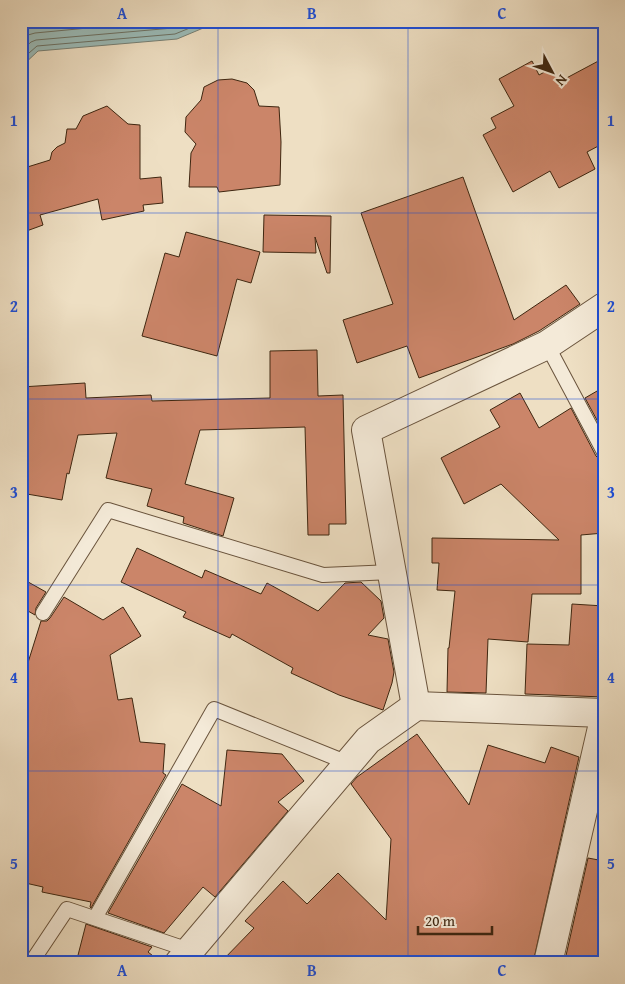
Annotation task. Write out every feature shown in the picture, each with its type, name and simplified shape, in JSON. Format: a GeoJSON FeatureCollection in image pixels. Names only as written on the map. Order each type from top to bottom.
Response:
{"type":"FeatureCollection","features":[{"type":"Feature","properties":{"kind":"street"},"geometry":{"type":"LineString","coordinates":[[416,706],[366,430],[547,345],[604,307]]}},
{"type":"Feature","properties":{"kind":"street"},"geometry":{"type":"LineString","coordinates":[[184,956],[368,740],[416,706],[604,713]]}},
{"type":"Feature","properties":{"kind":"street"},"geometry":{"type":"LineString","coordinates":[[548,963],[604,719]]}},
{"type":"Feature","properties":{"kind":"lane"},"geometry":{"type":"LineString","coordinates":[[547,345],[604,452]]}},
{"type":"Feature","properties":{"kind":"lane"},"geometry":{"type":"LineString","coordinates":[[43,613],[108,510],[323,575],[392,572]]}},
{"type":"Feature","properties":{"kind":"lane"},"geometry":{"type":"LineString","coordinates":[[95,918],[214,709],[348,763]]}},
{"type":"Feature","properties":{"kind":"lane"},"geometry":{"type":"LineString","coordinates":[[31,963],[67,909],[95,918],[184,956]]}},
{"type":"Feature","properties":{"kind":"water"},"geometry":{"type":"Polygon","coordinates":[[[21,21],[220,21],[177,39],[38,51],[21,67],[21,21]]]}},
{"type":"Feature","properties":{"kind":"building"},"geometry":{"type":"Polygon","coordinates":[[[604,58],[604,143],[587,152],[595,169],[559,188],[550,171],[513,192],[483,135],[496,128],[491,118],[514,106],[499,79],[532,61],[539,75],[552,68],[559,82],[604,58]]]}},
{"type":"Feature","properties":{"kind":"building"},"geometry":{"type":"Polygon","coordinates":[[[232,79],[247,83],[254,90],[259,106],[279,107],[281,142],[280,185],[219,192],[217,187],[189,187],[191,153],[196,144],[185,132],[186,117],[201,100],[204,87],[218,80],[232,79]]]}},
{"type":"Feature","properties":{"kind":"building"},"geometry":{"type":"Polygon","coordinates":[[[107,106],[128,124],[140,125],[140,179],[161,177],[163,203],[143,205],[144,211],[102,220],[98,199],[40,215],[43,225],[21,233],[21,169],[50,160],[52,152],[65,143],[67,129],[76,129],[83,116],[107,106]]]}},
{"type":"Feature","properties":{"kind":"building"},"geometry":{"type":"Polygon","coordinates":[[[463,177],[514,320],[566,285],[580,304],[539,331],[513,344],[419,378],[407,346],[357,363],[343,320],[393,304],[361,213],[463,177]]]}},
{"type":"Feature","properties":{"kind":"building"},"geometry":{"type":"Polygon","coordinates":[[[264,215],[331,216],[330,273],[327,273],[315,237],[316,253],[263,252],[264,215]]]}},
{"type":"Feature","properties":{"kind":"building"},"geometry":{"type":"Polygon","coordinates":[[[186,232],[260,252],[251,283],[237,279],[217,356],[142,336],[165,253],[179,257],[186,232]]]}},
{"type":"Feature","properties":{"kind":"building"},"geometry":{"type":"Polygon","coordinates":[[[317,350],[318,396],[343,395],[346,524],[329,524],[329,535],[308,535],[305,427],[200,430],[185,484],[234,498],[223,536],[183,523],[184,517],[147,506],[152,489],[106,478],[117,433],[78,435],[69,474],[67,473],[62,500],[21,493],[21,387],[85,383],[86,398],[151,395],[152,401],[270,398],[270,351],[317,350]]]}},
{"type":"Feature","properties":{"kind":"building"},"geometry":{"type":"Polygon","coordinates":[[[604,387],[604,433],[585,398],[604,387]]]}},
{"type":"Feature","properties":{"kind":"building"},"geometry":{"type":"Polygon","coordinates":[[[520,393],[539,428],[571,408],[596,456],[600,460],[604,533],[581,535],[581,594],[532,594],[528,642],[488,639],[486,693],[447,692],[448,648],[455,591],[437,590],[439,563],[432,563],[432,538],[559,540],[501,484],[464,504],[441,458],[500,427],[490,410],[520,393]]]}},
{"type":"Feature","properties":{"kind":"building"},"geometry":{"type":"Polygon","coordinates":[[[137,548],[202,578],[205,570],[261,594],[267,583],[318,611],[345,583],[361,582],[381,601],[384,618],[368,635],[388,639],[394,672],[383,710],[339,695],[291,673],[293,668],[232,634],[230,638],[183,617],[186,612],[121,582],[137,548]]]}},
{"type":"Feature","properties":{"kind":"building"},"geometry":{"type":"Polygon","coordinates":[[[21,578],[46,592],[36,608],[35,615],[21,607],[21,578]]]}},
{"type":"Feature","properties":{"kind":"building"},"geometry":{"type":"Polygon","coordinates":[[[64,597],[103,620],[123,607],[141,636],[110,655],[118,700],[132,698],[140,742],[165,744],[163,773],[166,775],[91,908],[91,902],[42,892],[43,887],[21,882],[21,798],[25,782],[21,780],[21,681],[41,621],[47,621],[50,618],[64,597]]]}},
{"type":"Feature","properties":{"kind":"building"},"geometry":{"type":"Polygon","coordinates":[[[572,604],[604,606],[604,697],[525,694],[527,644],[569,645],[572,604]]]}},
{"type":"Feature","properties":{"kind":"building"},"geometry":{"type":"Polygon","coordinates":[[[417,734],[469,805],[488,745],[545,763],[551,747],[579,757],[533,963],[220,963],[254,928],[245,921],[283,881],[307,904],[338,873],[386,920],[391,839],[351,784],[357,777],[417,734]]]}},
{"type":"Feature","properties":{"kind":"building"},"geometry":{"type":"Polygon","coordinates":[[[227,750],[282,754],[304,781],[278,802],[288,811],[215,897],[203,887],[164,933],[108,913],[182,784],[221,806],[227,750]]]}},
{"type":"Feature","properties":{"kind":"building"},"geometry":{"type":"Polygon","coordinates":[[[588,858],[604,861],[604,963],[570,963],[565,960],[588,858]]]}},
{"type":"Feature","properties":{"kind":"building"},"geometry":{"type":"Polygon","coordinates":[[[86,924],[152,947],[148,952],[162,963],[76,963],[86,924]]]}}]}
